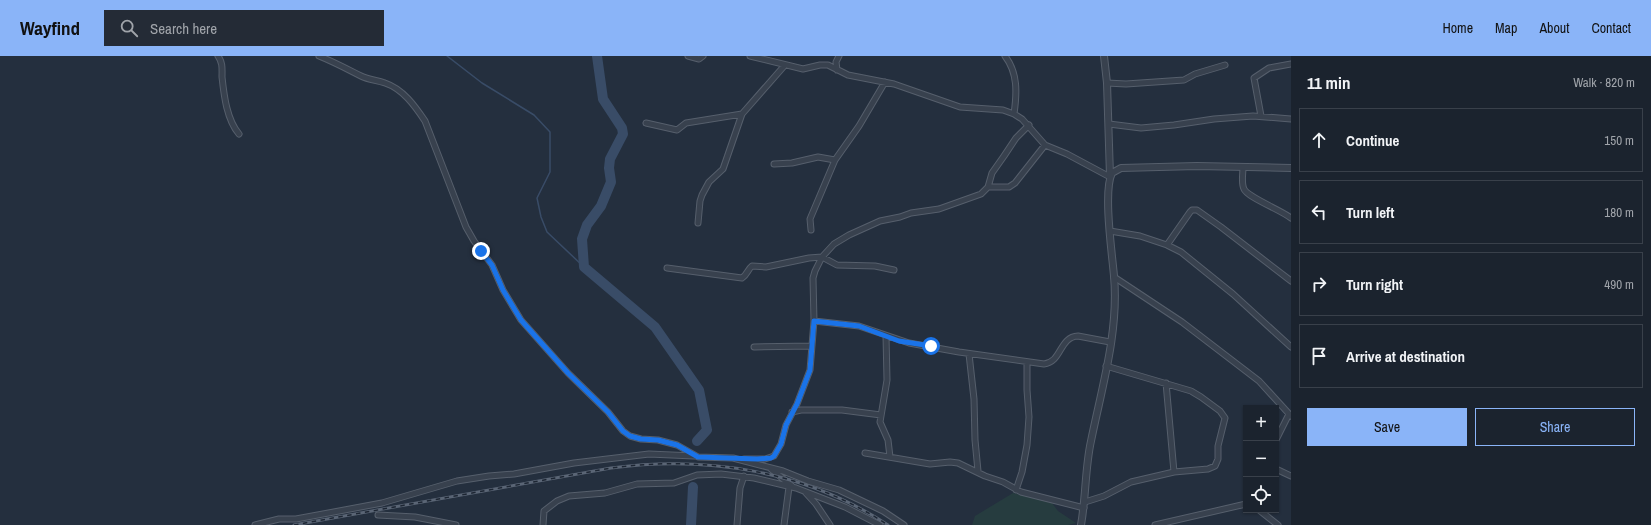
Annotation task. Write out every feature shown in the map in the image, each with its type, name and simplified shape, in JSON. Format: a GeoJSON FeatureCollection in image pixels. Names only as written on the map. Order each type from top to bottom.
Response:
{"type":"FeatureCollection","features":[{"type":"Feature","properties":{"kind":"street"},"geometry":{"type":"LineString","coordinates":[[218,56],[222,63],[223,81],[229,117],[234,128],[239,134]]}},
{"type":"Feature","properties":{"kind":"street"},"geometry":{"type":"LineString","coordinates":[[319,56],[362,77],[383,82],[396,88],[426,120],[466,227],[474,241],[492,265],[503,290],[521,320],[568,373],[608,412],[623,431],[630,436],[641,439],[668,442],[677,445],[698,457]]}},
{"type":"Feature","properties":{"kind":"street"},"geometry":{"type":"LineString","coordinates":[[688,56],[699,59],[703,56]]}},
{"type":"Feature","properties":{"kind":"street"},"geometry":{"type":"LineString","coordinates":[[750,56],[803,69],[824,65],[848,75],[885,82],[914,90],[960,107],[1003,110],[1014,114],[1029,125],[1045,145],[1067,154],[1110,177]]}},
{"type":"Feature","properties":{"kind":"street"},"geometry":{"type":"LineString","coordinates":[[837,70],[836,62],[839,56]]}},
{"type":"Feature","properties":{"kind":"street"},"geometry":{"type":"LineString","coordinates":[[1005,56],[1013,69],[1015,82],[1014,114]]}},
{"type":"Feature","properties":{"kind":"street"},"geometry":{"type":"LineString","coordinates":[[1081,525],[1090,442],[1101,395],[1113,318],[1114,277],[1110,231],[1109,124],[1104,56]]}},
{"type":"Feature","properties":{"kind":"street"},"geometry":{"type":"LineString","coordinates":[[1261,116],[1254,78],[1269,68],[1291,64]]}},
{"type":"Feature","properties":{"kind":"street"},"geometry":{"type":"LineString","coordinates":[[698,223],[702,195],[708,182],[722,169],[742,114],[785,65]]}},
{"type":"Feature","properties":{"kind":"street"},"geometry":{"type":"LineString","coordinates":[[1107,83],[1139,84],[1184,80],[1196,74],[1225,65]]}},
{"type":"Feature","properties":{"kind":"street"},"geometry":{"type":"LineString","coordinates":[[810,230],[810,219],[835,160],[859,126],[885,82]]}},
{"type":"Feature","properties":{"kind":"street"},"geometry":{"type":"LineString","coordinates":[[646,123],[677,130],[686,123],[742,114]]}},
{"type":"Feature","properties":{"kind":"street"},"geometry":{"type":"LineString","coordinates":[[1109,124],[1141,128],[1174,126],[1214,119],[1261,116],[1291,119]]}},
{"type":"Feature","properties":{"kind":"street"},"geometry":{"type":"LineString","coordinates":[[255,525],[279,519],[296,519],[382,503],[457,481],[649,454],[765,459],[774,456],[781,444],[786,425],[810,370],[812,361],[811,346],[814,321],[813,278],[822,256],[838,242],[875,223],[911,213],[939,209],[981,194],[988,187],[992,173],[1016,138],[1029,125]]}},
{"type":"Feature","properties":{"kind":"street"},"geometry":{"type":"LineString","coordinates":[[988,187],[1009,187],[1015,183],[1045,145]]}},
{"type":"Feature","properties":{"kind":"street"},"geometry":{"type":"LineString","coordinates":[[774,164],[792,163],[818,157],[835,160]]}},
{"type":"Feature","properties":{"kind":"street"},"geometry":{"type":"LineString","coordinates":[[1110,177],[1114,170],[1121,168],[1197,166],[1291,168]]}},
{"type":"Feature","properties":{"kind":"street"},"geometry":{"type":"LineString","coordinates":[[1243,167],[1243,186],[1247,193],[1291,218]]}},
{"type":"Feature","properties":{"kind":"street"},"geometry":{"type":"LineString","coordinates":[[1167,246],[1190,212],[1197,210],[1291,281]]}},
{"type":"Feature","properties":{"kind":"street"},"geometry":{"type":"LineString","coordinates":[[1110,231],[1140,236],[1167,246],[1188,258],[1233,294],[1291,347]]}},
{"type":"Feature","properties":{"kind":"street"},"geometry":{"type":"LineString","coordinates":[[667,268],[742,278],[752,266],[766,268],[822,256],[837,265],[875,266],[894,270]]}},
{"type":"Feature","properties":{"kind":"street"},"geometry":{"type":"LineString","coordinates":[[1114,277],[1182,322],[1254,378],[1290,415],[1279,435]]}},
{"type":"Feature","properties":{"kind":"street"},"geometry":{"type":"LineString","coordinates":[[814,321],[859,326],[899,341],[969,354],[1044,364],[1051,362],[1056,357],[1067,339],[1072,336],[1110,342]]}},
{"type":"Feature","properties":{"kind":"street"},"geometry":{"type":"LineString","coordinates":[[886,336],[887,380],[881,415],[881,427],[888,440],[890,457]]}},
{"type":"Feature","properties":{"kind":"street"},"geometry":{"type":"LineString","coordinates":[[754,347],[811,346]]}},
{"type":"Feature","properties":{"kind":"street"},"geometry":{"type":"LineString","coordinates":[[969,354],[974,399],[975,440],[978,472]]}},
{"type":"Feature","properties":{"kind":"street"},"geometry":{"type":"LineString","coordinates":[[1016,490],[1022,472],[1027,445],[1029,417],[1027,362]]}},
{"type":"Feature","properties":{"kind":"street"},"geometry":{"type":"LineString","coordinates":[[865,453],[930,464],[950,462],[958,463],[1003,482],[1028,495],[1084,505],[1131,482],[1174,472],[1208,469],[1215,466],[1218,459],[1218,446],[1225,418],[1220,411],[1191,391],[1106,366]]}},
{"type":"Feature","properties":{"kind":"street"},"geometry":{"type":"LineString","coordinates":[[1166,383],[1174,472]]}},
{"type":"Feature","properties":{"kind":"street"},"geometry":{"type":"LineString","coordinates":[[792,412],[801,410],[842,410],[881,415]]}},
{"type":"Feature","properties":{"kind":"street"},"geometry":{"type":"LineString","coordinates":[[733,458],[783,470],[808,481],[839,490],[883,511],[904,525]]}},
{"type":"Feature","properties":{"kind":"street"},"geometry":{"type":"LineString","coordinates":[[768,467],[796,488],[845,506],[880,525]]}},
{"type":"Feature","properties":{"kind":"street"},"geometry":{"type":"LineString","coordinates":[[1279,470],[1291,476]]}},
{"type":"Feature","properties":{"kind":"street"},"geometry":{"type":"LineString","coordinates":[[543,525],[544,511],[557,501],[569,496],[605,494],[636,484],[674,483],[697,474],[744,476],[796,488]]}},
{"type":"Feature","properties":{"kind":"street"},"geometry":{"type":"LineString","coordinates":[[737,525],[740,488],[744,476]]}},
{"type":"Feature","properties":{"kind":"street"},"geometry":{"type":"LineString","coordinates":[[784,525],[789,487]]}},
{"type":"Feature","properties":{"kind":"street"},"geometry":{"type":"LineString","coordinates":[[803,491],[816,504],[830,525]]}},
{"type":"Feature","properties":{"kind":"street"},"geometry":{"type":"LineString","coordinates":[[1155,525],[1243,505]]}},
{"type":"Feature","properties":{"kind":"street"},"geometry":{"type":"LineString","coordinates":[[1263,513],[1278,525]]}},
{"type":"Feature","properties":{"kind":"street"},"geometry":{"type":"LineString","coordinates":[[378,515],[415,517],[436,523],[456,525]]}},
{"type":"Feature","properties":{"kind":"green space"},"geometry":{"type":"Polygon","coordinates":[[[1013,493],[1052,503],[1058,511],[1076,523],[1068,525],[972,525],[975,516],[1013,493]]]}},
{"type":"Feature","properties":{"kind":"waterway"},"geometry":{"type":"LineString","coordinates":[[447,56],[482,83],[534,115],[550,132],[550,172],[537,198],[541,217],[547,232],[584,267]]}},
{"type":"Feature","properties":{"kind":"waterway"},"geometry":{"type":"LineString","coordinates":[[597,56],[603,99],[622,128],[623,134],[610,159],[609,168],[611,182],[601,206],[587,225],[582,239],[584,267],[655,327],[699,390],[707,430],[697,441]]}},
{"type":"Feature","properties":{"kind":"waterway"},"geometry":{"type":"LineString","coordinates":[[691,525],[693,487]]}},
{"type":"Feature","properties":{"kind":"railway"},"geometry":{"type":"LineString","coordinates":[[294,525],[611,468],[683,464],[719,466],[755,471],[790,480],[824,491],[888,525]]}},
{"type":"Feature","properties":{"kind":"route"},"geometry":{"type":"LineString","coordinates":[[481,251],[492,265],[503,290],[521,320],[568,373],[608,412],[623,431],[630,436],[641,439],[658,440],[677,445],[698,457],[757,459],[771,458],[774,456],[781,444],[786,425],[797,404],[810,370],[812,361],[811,346],[814,321],[859,326],[899,341],[931,346]]}}]}
